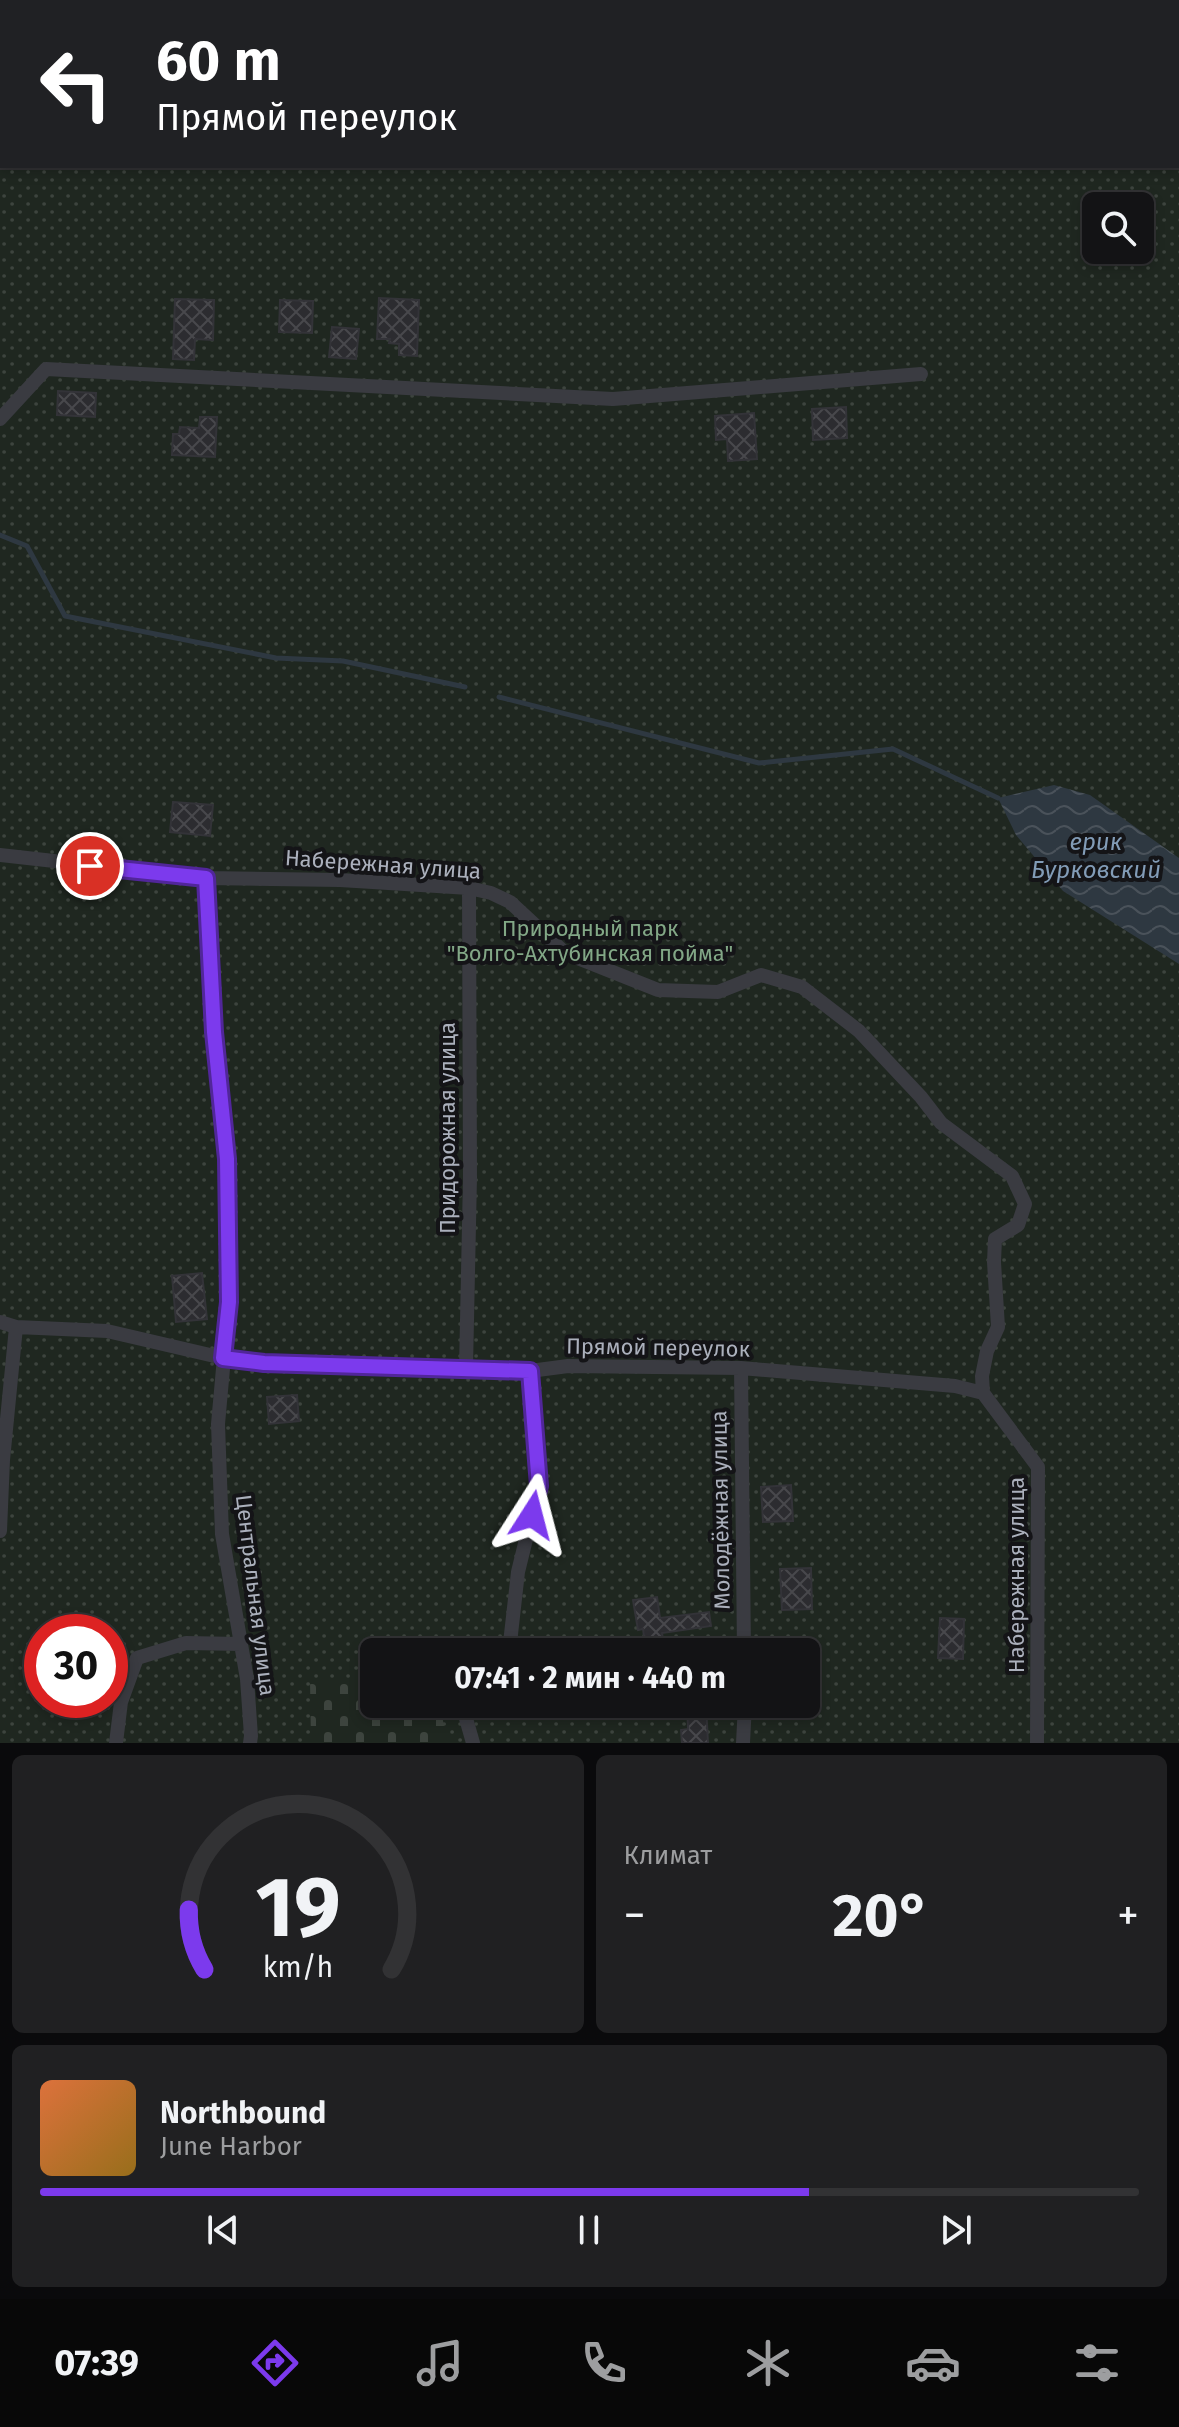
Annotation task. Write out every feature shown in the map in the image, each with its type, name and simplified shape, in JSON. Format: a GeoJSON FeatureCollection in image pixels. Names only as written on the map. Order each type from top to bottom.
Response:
{"type":"FeatureCollection","features":[{"type":"Feature","properties":{"kind":"street"},"geometry":{"type":"LineString","coordinates":[[0,419],[46,369],[613,399],[921,374]]}},
{"type":"Feature","properties":{"kind":"street","name":"Набережная улица"},"geometry":{"type":"LineString","coordinates":[[0,855],[206,878],[340,880],[469,888],[510,902],[565,953],[658,990],[718,992],[761,975],[802,987],[859,1031],[941,1123],[1012,1176],[1025,1204],[1018,1225],[995,1239],[998,1327],[987,1351],[982,1376],[983,1393],[1038,1467],[1037,1743]]}},
{"type":"Feature","properties":{"kind":"street","name":"Центральная улица"},"geometry":{"type":"LineString","coordinates":[[206,878],[214,1032],[227,1159],[229,1302],[218,1424],[222,1534],[247,1679],[250,1743]]}},
{"type":"Feature","properties":{"kind":"street","name":"Придорожная улица"},"geometry":{"type":"LineString","coordinates":[[466,1368],[470,1177],[469,888]]}},
{"type":"Feature","properties":{"kind":"street","name":"Прямой переулок"},"geometry":{"type":"LineString","coordinates":[[0,1322],[16,1327],[107,1331],[223,1358],[264,1363],[530,1371],[568,1366],[741,1368],[955,1386],[983,1393]]}},
{"type":"Feature","properties":{"kind":"street"},"geometry":{"type":"LineString","coordinates":[[0,1531],[3,1460],[16,1327]]}},
{"type":"Feature","properties":{"kind":"street","name":"Молодёжная улица"},"geometry":{"type":"LineString","coordinates":[[741,1368],[744,1638]]}},
{"type":"Feature","properties":{"kind":"street"},"geometry":{"type":"LineString","coordinates":[[511,1638],[518,1572],[539,1486],[530,1371]]}},
{"type":"Feature","properties":{"kind":"street"},"geometry":{"type":"LineString","coordinates":[[116,1743],[121,1702],[137,1658],[186,1643],[241,1644]]}},
{"type":"Feature","properties":{"kind":"street"},"geometry":{"type":"LineString","coordinates":[[466,1718],[473,1743]]}},
{"type":"Feature","properties":{"kind":"street"},"geometry":{"type":"LineString","coordinates":[[743,1743],[744,1718]]}},
{"type":"Feature","properties":{"kind":"green space","name":"Природный парк \"Волго-Ахтубинская пойма\""},"geometry":{"type":"Polygon","coordinates":[[[0,168],[1179,168],[1179,1743],[0,1743],[0,168]]]}},
{"type":"Feature","properties":{"kind":"green space"},"geometry":{"type":"Polygon","coordinates":[[[360,1679],[360,1718],[443,1718],[447,1743],[311,1743],[310,1681],[360,1679]]]}},
{"type":"Feature","properties":{"kind":"water","name":"ерик Бурковский"},"geometry":{"type":"Polygon","coordinates":[[[1054,785],[1090,795],[1179,858],[1179,964],[1063,891],[1016,835],[998,798],[1054,785]]]}},
{"type":"Feature","properties":{"kind":"building"},"geometry":{"type":"Polygon","coordinates":[[[379,298],[419,300],[417,356],[399,355],[399,344],[389,343],[390,339],[377,339],[379,298]]]}},
{"type":"Feature","properties":{"kind":"building"},"geometry":{"type":"Polygon","coordinates":[[[175,299],[214,300],[213,340],[195,339],[194,360],[173,359],[175,299]]]}},
{"type":"Feature","properties":{"kind":"building"},"geometry":{"type":"Polygon","coordinates":[[[280,300],[313,301],[312,333],[279,332],[280,300]]]}},
{"type":"Feature","properties":{"kind":"building"},"geometry":{"type":"Polygon","coordinates":[[[332,327],[359,329],[356,359],[329,357],[332,327]]]}},
{"type":"Feature","properties":{"kind":"building"},"geometry":{"type":"Polygon","coordinates":[[[58,391],[96,393],[95,417],[57,415],[58,391]]]}},
{"type":"Feature","properties":{"kind":"building"},"geometry":{"type":"Polygon","coordinates":[[[846,407],[847,438],[813,440],[812,409],[846,407]]]}},
{"type":"Feature","properties":{"kind":"building"},"geometry":{"type":"Polygon","coordinates":[[[754,413],[757,459],[728,461],[727,439],[716,440],[715,416],[754,413]]]}},
{"type":"Feature","properties":{"kind":"building"},"geometry":{"type":"Polygon","coordinates":[[[200,417],[217,417],[215,457],[172,455],[173,434],[179,434],[180,427],[199,428],[200,417]]]}},
{"type":"Feature","properties":{"kind":"building"},"geometry":{"type":"Polygon","coordinates":[[[173,802],[213,805],[210,836],[170,832],[173,802]]]}},
{"type":"Feature","properties":{"kind":"building"},"geometry":{"type":"Polygon","coordinates":[[[202,1273],[207,1319],[176,1322],[172,1276],[202,1273]]]}},
{"type":"Feature","properties":{"kind":"building"},"geometry":{"type":"Polygon","coordinates":[[[297,1395],[299,1421],[269,1424],[267,1397],[297,1395]]]}},
{"type":"Feature","properties":{"kind":"building"},"geometry":{"type":"Polygon","coordinates":[[[791,1485],[793,1521],[763,1522],[761,1487],[791,1485]]]}},
{"type":"Feature","properties":{"kind":"building"},"geometry":{"type":"Polygon","coordinates":[[[811,1568],[812,1609],[782,1610],[780,1569],[811,1568]]]}},
{"type":"Feature","properties":{"kind":"building"},"geometry":{"type":"Polygon","coordinates":[[[657,1597],[660,1618],[709,1612],[711,1626],[662,1633],[663,1638],[644,1638],[643,1629],[638,1630],[633,1600],[657,1597]]]}},
{"type":"Feature","properties":{"kind":"building"},"geometry":{"type":"Polygon","coordinates":[[[940,1618],[964,1619],[963,1659],[938,1658],[940,1618]]]}},
{"type":"Feature","properties":{"kind":"building"},"geometry":{"type":"Polygon","coordinates":[[[688,1718],[707,1718],[708,1743],[682,1743],[681,1730],[688,1729],[688,1718]]]}},
{"type":"Feature","properties":{"kind":"waterway"},"geometry":{"type":"LineString","coordinates":[[0,535],[27,546],[65,616],[276,658],[343,661],[465,687]]}},
{"type":"Feature","properties":{"kind":"waterway"},"geometry":{"type":"LineString","coordinates":[[499,697],[759,763],[893,749],[998,798]]}},
{"type":"Feature","properties":{"kind":"route"},"geometry":{"type":"LineString","coordinates":[[90,866],[206,878],[214,1032],[227,1159],[229,1302],[223,1358],[264,1363],[530,1371],[539,1486],[532,1515]]}}]}
